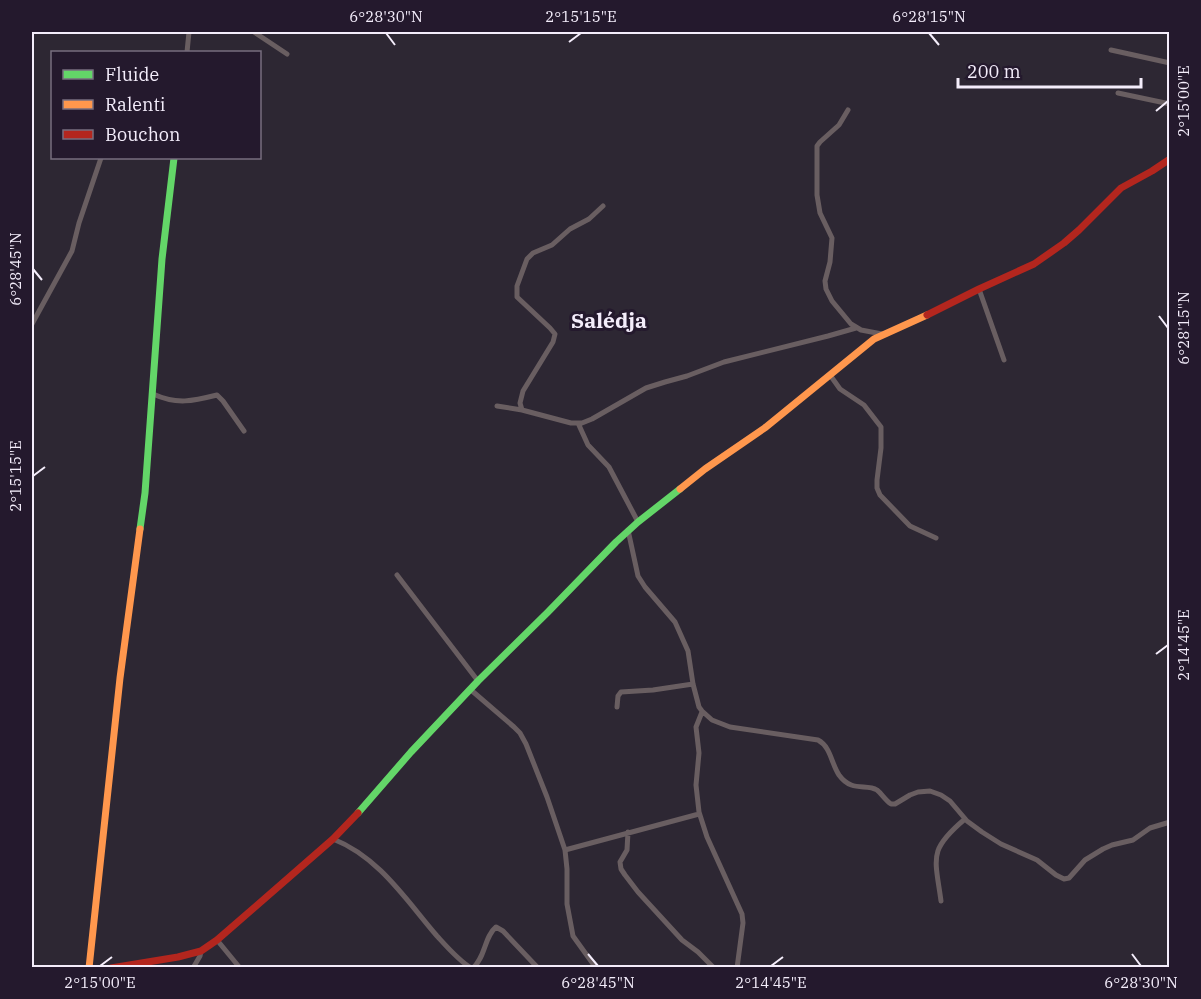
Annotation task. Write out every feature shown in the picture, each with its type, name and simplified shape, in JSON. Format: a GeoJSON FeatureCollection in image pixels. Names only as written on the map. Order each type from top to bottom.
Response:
{"type":"FeatureCollection","features":[{"type":"Feature","properties":{"kind":"street"},"geometry":{"type":"LineString","coordinates":[[187,51],[189,32]]}},
{"type":"Feature","properties":{"kind":"street"},"geometry":{"type":"LineString","coordinates":[[254,32],[287,54]]}},
{"type":"Feature","properties":{"kind":"street"},"geometry":{"type":"LineString","coordinates":[[1111,50],[1170,63]]}},
{"type":"Feature","properties":{"kind":"street"},"geometry":{"type":"LineString","coordinates":[[1118,93],[1170,104]]}},
{"type":"Feature","properties":{"kind":"street"},"geometry":{"type":"LineString","coordinates":[[848,110],[839,125],[817,146],[817,195],[820,213],[832,238],[825,282],[826,289],[832,301],[856,328]]}},
{"type":"Feature","properties":{"kind":"street"},"geometry":{"type":"LineString","coordinates":[[32,324],[72,251],[101,159]]}},
{"type":"Feature","properties":{"kind":"street"},"geometry":{"type":"LineString","coordinates":[[89,968],[120,678],[142,519],[172,159]]}},
{"type":"Feature","properties":{"kind":"street"},"geometry":{"type":"LineString","coordinates":[[111,968],[201,951],[217,940],[333,839],[478,681],[628,530],[705,469],[766,427],[864,346],[882,334],[932,313],[1042,259],[1089,221],[1121,188],[1170,159]]}},
{"type":"Feature","properties":{"kind":"street"},"geometry":{"type":"LineString","coordinates":[[522,410],[520,403],[523,391],[553,342],[555,334],[518,297],[516,292],[519,276],[527,259],[533,253],[552,245],[570,229],[589,219],[603,206]]}},
{"type":"Feature","properties":{"kind":"street"},"geometry":{"type":"LineString","coordinates":[[979,289],[1004,360]]}},
{"type":"Feature","properties":{"kind":"street"},"geometry":{"type":"LineString","coordinates":[[497,406],[578,423],[592,419],[645,388],[724,362],[856,328],[882,334]]}},
{"type":"Feature","properties":{"kind":"street"},"geometry":{"type":"LineString","coordinates":[[830,375],[840,389],[864,405],[881,427],[877,480],[880,495],[910,526],[936,538]]}},
{"type":"Feature","properties":{"kind":"street"},"geometry":{"type":"LineString","coordinates":[[153,394],[180,402],[209,399],[217,395],[244,431]]}},
{"type":"Feature","properties":{"kind":"street"},"geometry":{"type":"LineString","coordinates":[[578,423],[588,445],[609,467],[638,522]]}},
{"type":"Feature","properties":{"kind":"street"},"geometry":{"type":"LineString","coordinates":[[628,530],[638,576],[675,622],[688,651],[699,707],[712,720],[730,727],[818,740],[825,745],[840,776],[848,783],[877,790],[893,804],[914,793],[933,792],[946,798],[965,819],[982,832],[1001,844],[1037,860],[1064,879],[1069,878],[1084,860],[1096,852],[1133,840],[1150,828],[1170,822]]}},
{"type":"Feature","properties":{"kind":"street"},"geometry":{"type":"LineString","coordinates":[[397,574],[478,681]]}},
{"type":"Feature","properties":{"kind":"street"},"geometry":{"type":"LineString","coordinates":[[617,707],[618,696],[621,692],[693,684]]}},
{"type":"Feature","properties":{"kind":"street"},"geometry":{"type":"LineString","coordinates":[[471,690],[520,733],[547,797],[565,850],[567,904],[572,934],[596,968]]}},
{"type":"Feature","properties":{"kind":"street"},"geometry":{"type":"LineString","coordinates":[[702,712],[696,727],[699,753],[696,785],[699,814],[742,914],[737,968]]}},
{"type":"Feature","properties":{"kind":"street"},"geometry":{"type":"LineString","coordinates":[[565,850],[699,814]]}},
{"type":"Feature","properties":{"kind":"street"},"geometry":{"type":"LineString","coordinates":[[941,901],[936,863],[937,852],[946,836],[965,819]]}},
{"type":"Feature","properties":{"kind":"street"},"geometry":{"type":"LineString","coordinates":[[628,832],[627,850],[620,862],[621,869],[638,892],[682,940],[714,968]]}},
{"type":"Feature","properties":{"kind":"street"},"geometry":{"type":"LineString","coordinates":[[333,839],[376,866],[449,949],[472,968],[479,961],[491,932],[496,927],[503,931],[538,968]]}},
{"type":"Feature","properties":{"kind":"street"},"geometry":{"type":"LineString","coordinates":[[217,940],[240,968]]}},
{"type":"Feature","properties":{"kind":"street"},"geometry":{"type":"LineString","coordinates":[[193,968],[201,951]]}},
{"type":"Feature","properties":{"kind":"traffic: fast"},"geometry":{"type":"LineString","coordinates":[[140,529],[145,493],[162,259],[174,159]]}},
{"type":"Feature","properties":{"kind":"traffic: fast"},"geometry":{"type":"LineString","coordinates":[[358,813],[411,752],[478,681],[616,542],[680,489]]}},
{"type":"Feature","properties":{"kind":"traffic: slow"},"geometry":{"type":"LineString","coordinates":[[680,489],[766,427],[874,339],[927,315]]}},
{"type":"Feature","properties":{"kind":"traffic: slow"},"geometry":{"type":"LineString","coordinates":[[89,968],[120,678],[140,529]]}},
{"type":"Feature","properties":{"kind":"traffic: jam"},"geometry":{"type":"LineString","coordinates":[[927,315],[1034,264],[1079,230],[1121,188],[1170,159]]}},
{"type":"Feature","properties":{"kind":"traffic: jam"},"geometry":{"type":"LineString","coordinates":[[111,968],[201,951],[217,940],[333,839],[358,813]]}},
{"type":"Feature","properties":{"kind":"district","name":"Salédja"},"geometry":{"type":"Point","coordinates":[609,320]}}]}
